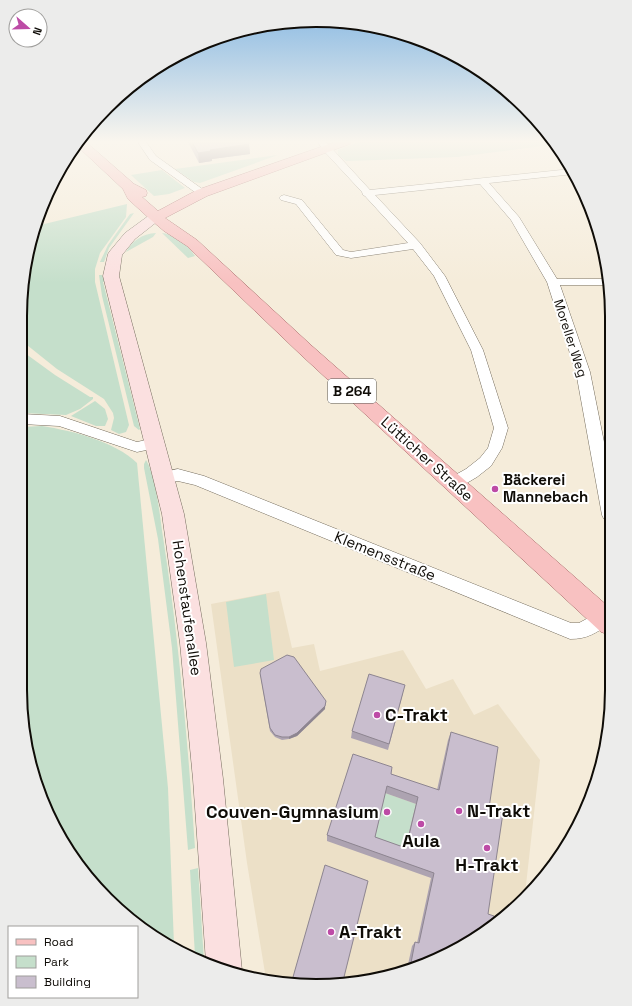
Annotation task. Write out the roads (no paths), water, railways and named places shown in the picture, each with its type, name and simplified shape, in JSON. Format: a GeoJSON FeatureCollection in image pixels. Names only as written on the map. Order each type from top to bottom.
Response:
{"type":"FeatureCollection","features":[{"type":"Feature","properties":{"kind":"main road","name":"Lütticher Straße"},"geometry":{"type":"LineString","coordinates":[[130,189],[133,196],[158,212]]}},
{"type":"Feature","properties":{"kind":"main road","name":"Lütticher Straße"},"geometry":{"type":"LineString","coordinates":[[133,189],[141,193],[184,238],[306,350],[605,616]]}},
{"type":"Feature","properties":{"kind":"main road"},"geometry":{"type":"LineString","coordinates":[[158,212],[207,189]]}},
{"type":"Feature","properties":{"kind":"main road"},"geometry":{"type":"LineString","coordinates":[[126,232],[135,217],[137,199]]}},
{"type":"Feature","properties":{"kind":"main road","name":"Hohenstaufenallee"},"geometry":{"type":"LineString","coordinates":[[158,212],[126,232],[115,245],[116,253],[111,276],[173,514],[193,644],[208,779],[223,964]]}},
{"type":"Feature","properties":{"kind":"main road","name":"Hohenstaufenallee"},"geometry":{"type":"LineString","coordinates":[[116,253],[130,236],[158,212]]}},
{"type":"Feature","properties":{"kind":"main road"},"geometry":{"type":"LineString","coordinates":[[116,253],[144,234],[157,232],[184,238]]}},
{"type":"Feature","properties":{"kind":"street"},"geometry":{"type":"LineString","coordinates":[[195,189],[199,192]]}},
{"type":"Feature","properties":{"kind":"street"},"geometry":{"type":"LineString","coordinates":[[363,189],[416,245],[440,276],[477,350],[501,428],[499,441],[494,453],[488,460],[464,478],[454,483]]}},
{"type":"Feature","properties":{"kind":"street"},"geometry":{"type":"LineString","coordinates":[[366,193],[409,189]]}},
{"type":"Feature","properties":{"kind":"street","name":"Moreller Weg"},"geometry":{"type":"LineString","coordinates":[[488,189],[515,219],[553,282],[583,372],[605,489]]}},
{"type":"Feature","properties":{"kind":"street"},"geometry":{"type":"LineString","coordinates":[[284,198],[299,202],[337,250],[346,255],[358,255],[416,245]]}},
{"type":"Feature","properties":{"kind":"street"},"geometry":{"type":"LineString","coordinates":[[553,282],[603,282]]}},
{"type":"Feature","properties":{"kind":"street"},"geometry":{"type":"LineString","coordinates":[[27,419],[60,420],[137,447],[155,443]]}},
{"type":"Feature","properties":{"kind":"street","name":"Klemensstraße"},"geometry":{"type":"LineString","coordinates":[[164,477],[178,475],[199,480],[570,631],[582,631],[605,620]]}},
{"type":"Feature","properties":{"kind":"place","name":"Bäckerei Mannebach"},"geometry":{"type":"Point","coordinates":[495,489]}},
{"type":"Feature","properties":{"kind":"place","name":"C-Trakt"},"geometry":{"type":"Point","coordinates":[377,715]}},
{"type":"Feature","properties":{"kind":"place","name":"N-Trakt"},"geometry":{"type":"Point","coordinates":[459,811]}},
{"type":"Feature","properties":{"kind":"place","name":"Couven-Gymnasium"},"geometry":{"type":"Point","coordinates":[387,812]}},
{"type":"Feature","properties":{"kind":"place","name":"Aula"},"geometry":{"type":"Point","coordinates":[421,824]}},
{"type":"Feature","properties":{"kind":"place","name":"H-Trakt"},"geometry":{"type":"Point","coordinates":[487,848]}},
{"type":"Feature","properties":{"kind":"place","name":"A-Trakt"},"geometry":{"type":"Point","coordinates":[331,932]}}]}
